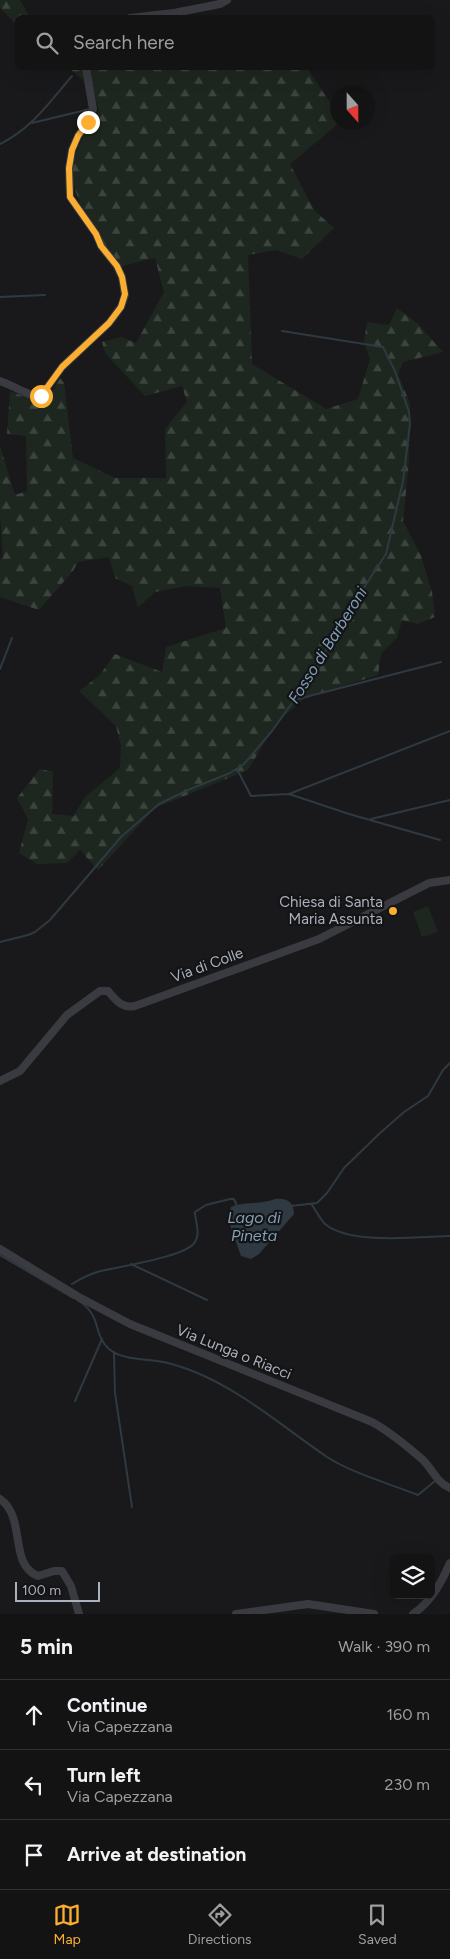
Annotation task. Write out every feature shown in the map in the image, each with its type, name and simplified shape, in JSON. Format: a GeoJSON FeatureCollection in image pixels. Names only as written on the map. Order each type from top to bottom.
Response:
{"type":"FeatureCollection","features":[{"type":"Feature","properties":{"kind":"street"},"geometry":{"type":"LineString","coordinates":[[156,15],[220,4],[227,0]]}},
{"type":"Feature","properties":{"kind":"street"},"geometry":{"type":"LineString","coordinates":[[0,381],[11,384],[35,397],[41,396],[62,367],[109,323],[121,307],[125,294],[122,277],[117,266],[101,246],[96,234],[70,197],[69,168],[72,150],[93,109],[86,70]]}},
{"type":"Feature","properties":{"kind":"street","name":"Via di Colle"},"geometry":{"type":"LineString","coordinates":[[0,1081],[20,1071],[68,1015],[100,991],[108,991],[118,1002],[125,1006],[135,1006],[319,939],[429,883],[450,880]]}},
{"type":"Feature","properties":{"kind":"street","name":"Via Lunga o Riacci"},"geometry":{"type":"LineString","coordinates":[[0,1249],[77,1296],[130,1324],[372,1422],[423,1460],[441,1484],[450,1488]]}},
{"type":"Feature","properties":{"kind":"street"},"geometry":{"type":"LineString","coordinates":[[0,1499],[11,1512],[15,1521],[22,1559],[26,1568],[38,1576],[54,1571],[62,1571],[71,1586],[79,1614]]}},
{"type":"Feature","properties":{"kind":"street"},"geometry":{"type":"LineString","coordinates":[[413,1614],[438,1589],[450,1563]]}},
{"type":"Feature","properties":{"kind":"street"},"geometry":{"type":"LineString","coordinates":[[236,1614],[308,1604],[374,1614]]}},
{"type":"Feature","properties":{"kind":"green space"},"geometry":{"type":"Polygon","coordinates":[[[0,0],[20,0],[29,15],[15,15],[15,23],[0,8],[0,0]]]}},
{"type":"Feature","properties":{"kind":"green space"},"geometry":{"type":"Polygon","coordinates":[[[71,70],[308,70],[330,102],[331,130],[290,164],[314,210],[334,228],[302,259],[276,250],[248,255],[252,364],[326,409],[358,399],[370,359],[364,342],[367,322],[389,325],[397,308],[417,323],[443,352],[403,362],[398,374],[410,404],[409,462],[403,521],[421,556],[432,592],[435,617],[417,624],[402,620],[397,638],[381,654],[378,675],[305,698],[276,723],[248,770],[155,808],[98,870],[80,850],[67,863],[37,864],[19,853],[28,819],[17,798],[40,769],[53,772],[52,814],[74,816],[84,798],[120,768],[121,746],[116,726],[79,691],[99,676],[115,654],[162,672],[166,647],[226,628],[220,588],[186,586],[155,592],[138,607],[132,586],[115,578],[109,557],[78,562],[73,571],[39,610],[0,597],[0,559],[3,558],[0,513],[0,446],[15,495],[27,491],[26,436],[7,434],[10,391],[39,402],[49,397],[60,378],[64,383],[73,458],[115,478],[166,478],[165,429],[187,402],[182,386],[145,396],[105,353],[102,342],[121,337],[136,343],[164,292],[155,258],[122,266],[88,219],[75,191],[73,165],[75,158],[80,143],[99,110],[93,89],[71,70]]]}},
{"type":"Feature","properties":{"kind":"green space"},"geometry":{"type":"Polygon","coordinates":[[[428,906],[438,932],[422,937],[413,912],[428,906]]]}},
{"type":"Feature","properties":{"kind":"water","name":"Lago di Pineta"},"geometry":{"type":"Polygon","coordinates":[[[275,1199],[289,1201],[293,1206],[294,1214],[259,1254],[251,1259],[241,1256],[228,1219],[231,1207],[275,1199]]]}},
{"type":"Feature","properties":{"kind":"waterway"},"geometry":{"type":"LineString","coordinates":[[0,144],[31,123],[72,76]]}},
{"type":"Feature","properties":{"kind":"waterway"},"geometry":{"type":"LineString","coordinates":[[32,123],[90,109]]}},
{"type":"Feature","properties":{"kind":"waterway"},"geometry":{"type":"LineString","coordinates":[[0,297],[45,295]]}},
{"type":"Feature","properties":{"kind":"waterway","name":"Fosso di Barberoni"},"geometry":{"type":"LineString","coordinates":[[0,942],[35,932],[50,920],[121,837],[159,804],[230,773],[244,764],[272,731],[317,668],[336,630],[386,554],[403,481],[410,424],[409,412],[395,371],[383,347],[282,331]]}},
{"type":"Feature","properties":{"kind":"waterway"},"geometry":{"type":"LineString","coordinates":[[0,669],[12,638]]}},
{"type":"Feature","properties":{"kind":"waterway"},"geometry":{"type":"LineString","coordinates":[[294,700],[441,662]]}},
{"type":"Feature","properties":{"kind":"waterway"},"geometry":{"type":"LineString","coordinates":[[237,769],[251,796],[289,794],[450,731]]}},
{"type":"Feature","properties":{"kind":"waterway"},"geometry":{"type":"LineString","coordinates":[[289,794],[349,814],[440,840]]}},
{"type":"Feature","properties":{"kind":"waterway"},"geometry":{"type":"LineString","coordinates":[[371,819],[450,800]]}},
{"type":"Feature","properties":{"kind":"waterway"},"geometry":{"type":"LineString","coordinates":[[291,1206],[317,1203],[327,1193],[344,1168],[379,1134],[404,1112],[428,1096],[443,1070],[450,1063]]}},
{"type":"Feature","properties":{"kind":"waterway"},"geometry":{"type":"LineString","coordinates":[[72,1284],[97,1272],[150,1261],[179,1252],[189,1247],[197,1239],[198,1231],[195,1212],[206,1205],[230,1199],[234,1199],[237,1206]]}},
{"type":"Feature","properties":{"kind":"waterway"},"geometry":{"type":"LineString","coordinates":[[312,1205],[325,1224],[336,1231],[351,1235],[385,1238],[450,1236]]}},
{"type":"Feature","properties":{"kind":"waterway"},"geometry":{"type":"LineString","coordinates":[[0,1255],[73,1298]]}},
{"type":"Feature","properties":{"kind":"waterway"},"geometry":{"type":"LineString","coordinates":[[131,1264],[207,1300]]}},
{"type":"Feature","properties":{"kind":"waterway"},"geometry":{"type":"LineString","coordinates":[[77,1300],[91,1312],[104,1343],[109,1349],[119,1355],[169,1363],[208,1378],[261,1409],[327,1457],[360,1473],[418,1495],[435,1481]]}},
{"type":"Feature","properties":{"kind":"waterway"},"geometry":{"type":"LineString","coordinates":[[75,1401],[102,1339]]}},
{"type":"Feature","properties":{"kind":"waterway"},"geometry":{"type":"LineString","coordinates":[[114,1352],[115,1393],[132,1507]]}},
{"type":"Feature","properties":{"kind":"place","name":"Chiesa di Santa Maria Assunta"},"geometry":{"type":"Point","coordinates":[393,911]}},
{"type":"Feature","properties":{"kind":"route"},"geometry":{"type":"LineString","coordinates":[[41,396],[62,367],[109,323],[121,307],[125,294],[122,277],[117,266],[101,246],[96,234],[70,197],[69,168],[72,150],[78,136],[88,122]]}}]}
